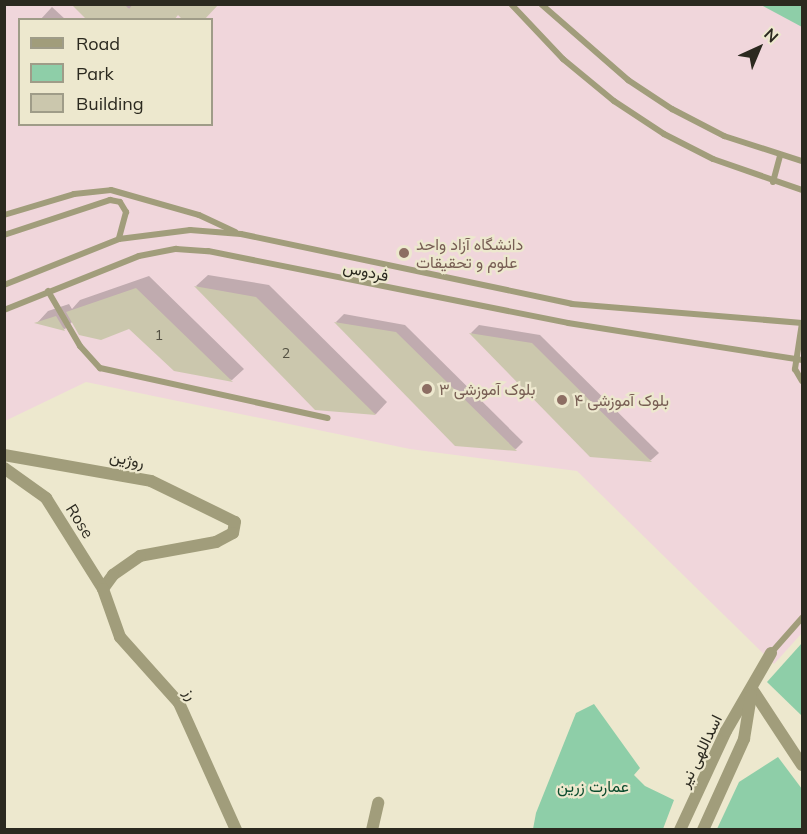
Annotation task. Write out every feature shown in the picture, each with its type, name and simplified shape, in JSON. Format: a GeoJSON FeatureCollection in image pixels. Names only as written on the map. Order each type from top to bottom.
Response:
{"type":"FeatureCollection","features":[{"type":"Feature","properties":{"kind":"street","name":"روژین"},"geometry":{"type":"LineString","coordinates":[[4,455],[151,481],[235,522],[233,532],[216,542],[140,556],[113,574],[103,589]]}},
{"type":"Feature","properties":{"kind":"street","name":"Rose"},"geometry":{"type":"LineString","coordinates":[[4,468],[21,477],[46,498],[103,589]]}},
{"type":"Feature","properties":{"kind":"street","name":"رز"},"geometry":{"type":"LineString","coordinates":[[103,589],[120,637],[179,703],[236,830]]}},
{"type":"Feature","properties":{"kind":"street","name":"اسداللهی نیر"},"geometry":{"type":"LineString","coordinates":[[680,830],[726,731],[771,653]]}},
{"type":"Feature","properties":{"kind":"street","name":"اسداللهی نیر"},"geometry":{"type":"LineString","coordinates":[[703,830],[744,739],[752,689]]}},
{"type":"Feature","properties":{"kind":"street"},"geometry":{"type":"LineString","coordinates":[[752,689],[802,765]]}},
{"type":"Feature","properties":{"kind":"street"},"geometry":{"type":"LineString","coordinates":[[372,830],[378,803]]}},
{"type":"Feature","properties":{"kind":"lane"},"geometry":{"type":"LineString","coordinates":[[511,4],[563,59],[614,100],[664,134],[773,182],[802,190]]}},
{"type":"Feature","properties":{"kind":"lane"},"geometry":{"type":"LineString","coordinates":[[541,4],[628,80],[672,109],[724,136],[802,161]]}},
{"type":"Feature","properties":{"kind":"lane"},"geometry":{"type":"LineString","coordinates":[[773,182],[780,154]]}},
{"type":"Feature","properties":{"kind":"lane"},"geometry":{"type":"LineString","coordinates":[[4,216],[74,194],[111,190],[199,215],[241,234]]}},
{"type":"Feature","properties":{"kind":"lane"},"geometry":{"type":"LineString","coordinates":[[4,235],[110,200],[120,202],[126,212],[119,239]]}},
{"type":"Feature","properties":{"kind":"lane","name":"فردوس"},"geometry":{"type":"LineString","coordinates":[[4,285],[119,239],[190,230],[241,234],[572,304],[802,323]]}},
{"type":"Feature","properties":{"kind":"lane","name":"فردوس"},"geometry":{"type":"LineString","coordinates":[[4,310],[139,256],[176,249],[208,251],[545,319],[800,360]]}},
{"type":"Feature","properties":{"kind":"lane"},"geometry":{"type":"LineString","coordinates":[[48,291],[80,346],[100,368],[328,418]]}},
{"type":"Feature","properties":{"kind":"lane"},"geometry":{"type":"LineString","coordinates":[[802,323],[800,360],[795,369],[802,381]]}},
{"type":"Feature","properties":{"kind":"lane","name":"اسداللهی نیر"},"geometry":{"type":"LineString","coordinates":[[771,653],[802,618]]}},
{"type":"Feature","properties":{"kind":"shaded area","name":"دانشگاه آزاد واحد علوم و تحقیقات"},"geometry":{"type":"Polygon","coordinates":[[[5,5],[802,5],[802,633],[774,664],[577,471],[410,449],[86,382],[5,421],[5,5]]]}},
{"type":"Feature","properties":{"kind":"green space"},"geometry":{"type":"Polygon","coordinates":[[[761,5],[802,5],[802,27],[761,5]]]}},
{"type":"Feature","properties":{"kind":"green space"},"geometry":{"type":"Polygon","coordinates":[[[802,643],[802,716],[767,682],[802,643]]]}},
{"type":"Feature","properties":{"kind":"green space","name":"عمارت زرین"},"geometry":{"type":"Polygon","coordinates":[[[594,704],[640,768],[634,775],[645,786],[674,800],[663,829],[533,829],[536,813],[576,713],[594,704]]]}},
{"type":"Feature","properties":{"kind":"green space"},"geometry":{"type":"Polygon","coordinates":[[[778,757],[802,789],[802,829],[717,829],[739,782],[778,757]]]}},
{"type":"Feature","properties":{"kind":"building"},"geometry":{"type":"Polygon","coordinates":[[[71,4],[124,4],[129,9],[133,4],[219,4],[206,18],[181,18],[178,15],[176,18],[85,18],[71,4]]]}},
{"type":"Feature","properties":{"kind":"building"},"geometry":{"type":"Polygon","coordinates":[[[194,286],[256,297],[376,415],[315,410],[194,286]]]}},
{"type":"Feature","properties":{"kind":"building"},"geometry":{"type":"Polygon","coordinates":[[[136,288],[233,382],[174,371],[129,329],[101,340],[79,335],[66,312],[136,288]]]}},
{"type":"Feature","properties":{"kind":"building"},"geometry":{"type":"Polygon","coordinates":[[[56,316],[65,331],[34,323],[56,316]]]}},
{"type":"Feature","properties":{"kind":"building","name":"بلوک آموزشی ۳"},"geometry":{"type":"Polygon","coordinates":[[[334,322],[396,332],[517,451],[455,446],[334,322]]]}},
{"type":"Feature","properties":{"kind":"building","name":"بلوک آموزشی ۴"},"geometry":{"type":"Polygon","coordinates":[[[469,333],[532,343],[652,462],[590,457],[469,333]]]}},
{"type":"Feature","properties":{"kind":"place","name":"دانشگاه آزاد واحد علوم و تحقیقات"},"geometry":{"type":"Point","coordinates":[404,253]}},
{"type":"Feature","properties":{"kind":"place","name":"بلوک آموزشی ۳"},"geometry":{"type":"Point","coordinates":[427,389]}},
{"type":"Feature","properties":{"kind":"place","name":"بلوک آموزشی ۴"},"geometry":{"type":"Point","coordinates":[562,400]}}]}
